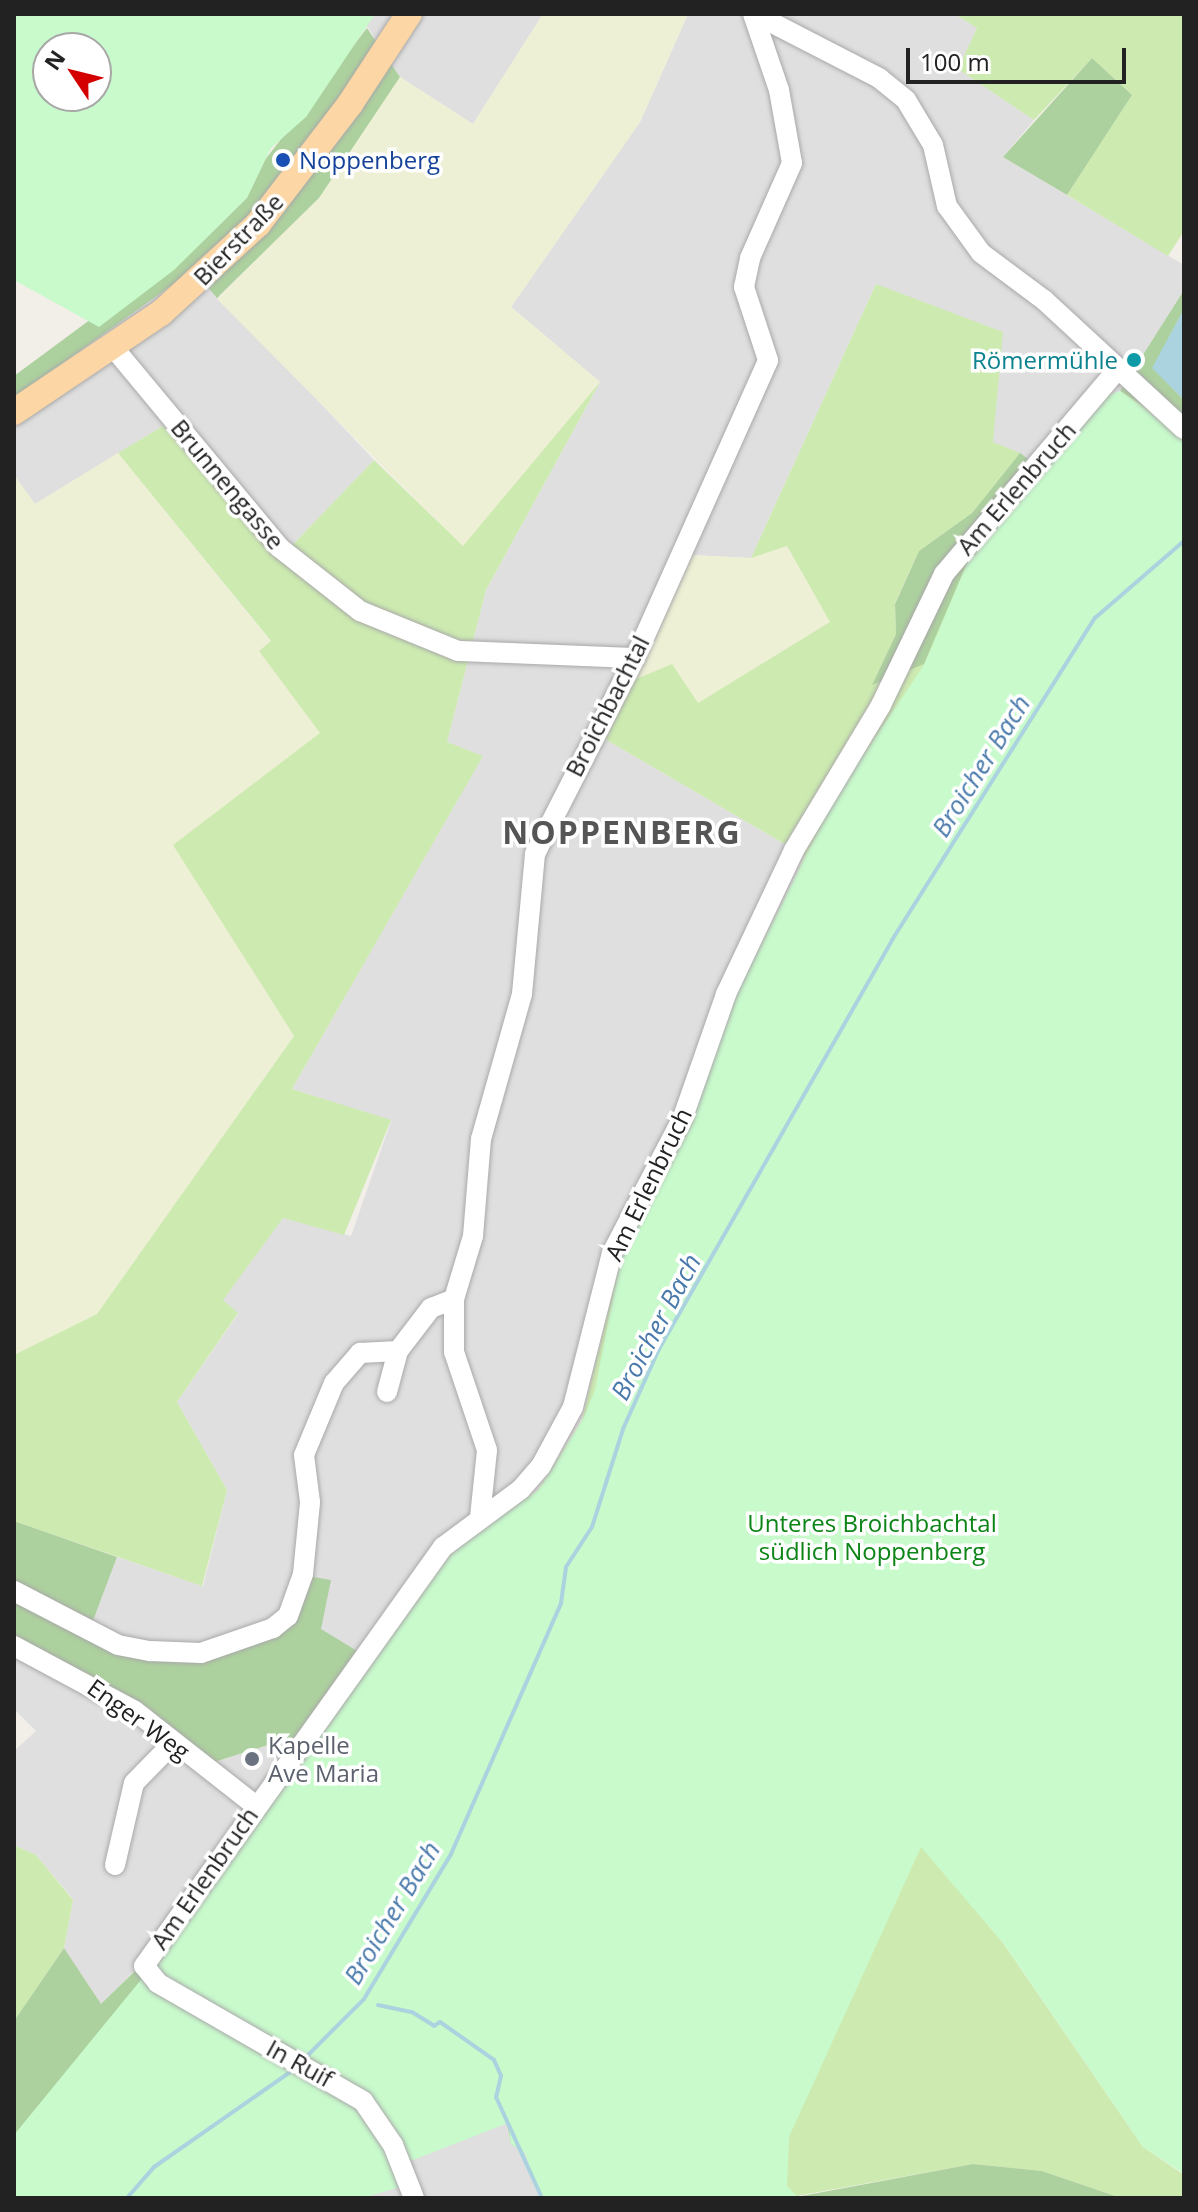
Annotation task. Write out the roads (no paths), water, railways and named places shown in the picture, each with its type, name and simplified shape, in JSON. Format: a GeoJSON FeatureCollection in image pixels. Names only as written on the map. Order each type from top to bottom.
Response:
{"type":"FeatureCollection","features":[{"type":"Feature","properties":{"kind":"main road","name":"Bierstraße"},"geometry":{"type":"LineString","coordinates":[[14,412],[113,347],[209,273],[258,224],[350,104],[409,14]]}},
{"type":"Feature","properties":{"kind":"street"},"geometry":{"type":"LineString","coordinates":[[754,14],[879,78],[906,100],[933,145],[947,206],[981,253],[1044,300],[1116,371],[1184,429]]}},
{"type":"Feature","properties":{"kind":"street","name":"Broichbachtal"},"geometry":{"type":"LineString","coordinates":[[480,1517],[487,1450],[454,1352],[454,1299],[473,1236],[481,1139],[522,994],[535,854],[635,658],[768,360],[744,287],[750,258],[792,163],[779,90],[754,14]]}},
{"type":"Feature","properties":{"kind":"street","name":"Brunnengasse"},"geometry":{"type":"LineString","coordinates":[[113,347],[280,548],[360,611],[458,651],[635,658]]}},
{"type":"Feature","properties":{"kind":"street","name":"Am Erlenbruch"},"geometry":{"type":"LineString","coordinates":[[144,1966],[255,1805],[443,1547],[521,1489],[573,1407],[612,1253],[683,1117],[741,959],[816,810],[893,683],[944,574],[1116,371]]}},
{"type":"Feature","properties":{"kind":"street"},"geometry":{"type":"LineString","coordinates":[[387,1392],[398,1351],[431,1308],[454,1299]]}},
{"type":"Feature","properties":{"kind":"street"},"geometry":{"type":"LineString","coordinates":[[14,1591],[118,1645],[150,1651],[201,1653],[273,1628],[288,1616],[303,1574],[310,1502],[304,1455],[318,1418],[334,1383],[360,1353],[398,1351]]}},
{"type":"Feature","properties":{"kind":"street","name":"Enger Weg"},"geometry":{"type":"LineString","coordinates":[[14,1646],[108,1694],[255,1805]]}},
{"type":"Feature","properties":{"kind":"street"},"geometry":{"type":"LineString","coordinates":[[115,1865],[117,1812],[134,1783],[174,1742]]}},
{"type":"Feature","properties":{"kind":"street","name":"In Ruif"},"geometry":{"type":"LineString","coordinates":[[144,1966],[158,1983],[363,2101],[393,2145],[414,2198]]}},
{"type":"Feature","properties":{"kind":"water"},"geometry":{"type":"Polygon","coordinates":[[[1184,309],[1184,400],[1152,368],[1184,309]]]}},
{"type":"Feature","properties":{"kind":"waterway","name":"Broicher Bach"},"geometry":{"type":"LineString","coordinates":[[305,2058],[364,1999],[451,1854],[561,1603],[566,1567],[592,1527],[623,1429],[659,1349],[892,940],[1095,618],[1184,541]]}},
{"type":"Feature","properties":{"kind":"waterway"},"geometry":{"type":"LineString","coordinates":[[378,2005],[412,2012],[434,2026],[440,2022],[494,2060],[501,2076],[496,2097],[542,2198]]}},
{"type":"Feature","properties":{"kind":"waterway","name":"Broicher Bach"},"geometry":{"type":"LineString","coordinates":[[127,2198],[154,2167],[293,2070]]}},
{"type":"Feature","properties":{"kind":"place","name":"Noppenberg"},"geometry":{"type":"Point","coordinates":[283,160]}},
{"type":"Feature","properties":{"kind":"place","name":"Römermühle"},"geometry":{"type":"Point","coordinates":[1134,360]}},
{"type":"Feature","properties":{"kind":"place","name":"Kapelle Ave Maria"},"geometry":{"type":"Point","coordinates":[252,1759]}},
{"type":"Feature","properties":{"kind":"district","name":"NOPPENBERG"},"geometry":{"type":"Point","coordinates":[622,832]}},
{"type":"Feature","properties":{"kind":"park label","name":"Unteres Broichbachtal südlich Noppenberg"},"geometry":{"type":"Point","coordinates":[872,1537]}}]}
